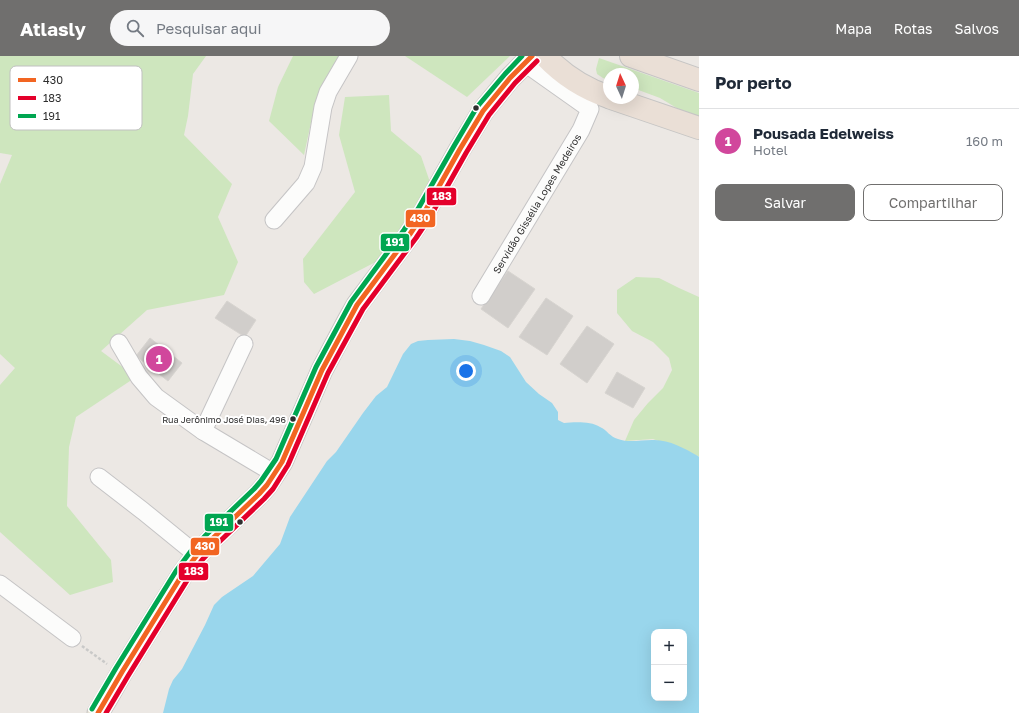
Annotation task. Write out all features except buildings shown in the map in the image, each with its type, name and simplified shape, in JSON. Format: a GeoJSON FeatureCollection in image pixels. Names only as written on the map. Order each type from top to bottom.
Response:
{"type":"FeatureCollection","features":[{"type":"Feature","properties":{"kind":"highway"},"geometry":{"type":"LineString","coordinates":[[545,56],[572,79],[602,99],[699,128]]}},
{"type":"Feature","properties":{"kind":"highway"},"geometry":{"type":"LineString","coordinates":[[563,56],[572,79]]}},
{"type":"Feature","properties":{"kind":"highway"},"geometry":{"type":"LineString","coordinates":[[633,56],[699,80]]}},
{"type":"Feature","properties":{"kind":"main road"},"geometry":{"type":"LineString","coordinates":[[98,713],[182,575],[197,555],[259,494],[275,474],[282,462],[322,370],[348,321],[420,218],[483,110],[510,78],[528,60]]}},
{"type":"Feature","properties":{"kind":"street"},"geometry":{"type":"LineString","coordinates":[[274,220],[306,183],[313,167],[322,107],[328,92],[349,56]]}},
{"type":"Feature","properties":{"kind":"street"},"geometry":{"type":"LineString","coordinates":[[528,60],[602,99]]}},
{"type":"Feature","properties":{"kind":"street","name":"Servidão Gissélia Lopes Medeiros"},"geometry":{"type":"LineString","coordinates":[[481,296],[581,130],[602,99]]}},
{"type":"Feature","properties":{"kind":"street"},"geometry":{"type":"LineString","coordinates":[[119,343],[139,377],[156,397],[203,431],[275,474]]}},
{"type":"Feature","properties":{"kind":"street"},"geometry":{"type":"LineString","coordinates":[[203,431],[244,344]]}},
{"type":"Feature","properties":{"kind":"street"},"geometry":{"type":"LineString","coordinates":[[99,477],[197,555]]}},
{"type":"Feature","properties":{"kind":"street"},"geometry":{"type":"LineString","coordinates":[[0,584],[72,638]]}},
{"type":"Feature","properties":{"kind":"path"},"geometry":{"type":"LineString","coordinates":[[72,638],[109,665],[122,672]]}},
{"type":"Feature","properties":{"kind":"green space"},"geometry":{"type":"Polygon","coordinates":[[[0,56],[206,56],[193,74],[184,135],[232,184],[218,217],[238,262],[224,295],[147,310],[101,351],[136,377],[76,417],[69,447],[67,506],[111,560],[113,582],[70,595],[0,532],[0,385],[15,368],[0,354],[0,184],[12,155],[0,153],[0,56]]]}},
{"type":"Feature","properties":{"kind":"green space"},"geometry":{"type":"Polygon","coordinates":[[[293,56],[339,56],[315,104],[304,155],[269,121],[278,87],[293,56]]]}},
{"type":"Feature","properties":{"kind":"green space"},"geometry":{"type":"Polygon","coordinates":[[[405,56],[510,56],[467,97],[405,56]]]}},
{"type":"Feature","properties":{"kind":"green space"},"geometry":{"type":"Polygon","coordinates":[[[599,58],[628,68],[603,68],[603,78],[597,74],[596,69],[599,58]]]}},
{"type":"Feature","properties":{"kind":"green space"},"geometry":{"type":"Polygon","coordinates":[[[639,72],[699,93],[699,118],[685,113],[660,98],[639,90],[639,72]]]}},
{"type":"Feature","properties":{"kind":"green space"},"geometry":{"type":"Polygon","coordinates":[[[389,95],[391,131],[421,156],[431,185],[389,255],[314,294],[304,282],[303,259],[355,192],[339,135],[345,97],[389,95]]]}},
{"type":"Feature","properties":{"kind":"green space"},"geometry":{"type":"Polygon","coordinates":[[[636,277],[659,278],[699,297],[699,457],[653,439],[625,441],[634,420],[663,388],[672,370],[669,358],[653,342],[632,331],[617,313],[617,290],[636,277]]]}},
{"type":"Feature","properties":{"kind":"water"},"geometry":{"type":"Polygon","coordinates":[[[454,339],[470,341],[501,351],[510,357],[526,382],[552,403],[558,412],[558,420],[564,423],[577,422],[596,425],[615,438],[622,440],[664,441],[682,447],[699,457],[699,713],[163,713],[169,689],[173,680],[182,669],[214,605],[222,597],[253,576],[280,544],[290,517],[327,461],[336,452],[376,396],[387,387],[403,354],[411,344],[418,341],[454,339]]]}},
{"type":"Feature","properties":{"kind":"transit line","name":"191"},"geometry":{"type":"LineString","coordinates":[[92,709],[176,571],[191,551],[206,535],[254,489],[276,459],[316,367],[351,302],[418,209],[477,107],[522,56]]}},
{"type":"Feature","properties":{"kind":"transit line","name":"430"},"geometry":{"type":"LineString","coordinates":[[98,713],[182,575],[197,555],[211,540],[267,485],[282,462],[322,370],[357,305],[424,213],[483,111],[510,78],[532,56]]}},
{"type":"Feature","properties":{"kind":"transit line","name":"183"},"geometry":{"type":"LineString","coordinates":[[106,713],[188,579],[202,560],[273,489],[288,465],[328,373],[363,309],[430,217],[489,115],[515,83],[537,61]]}},
{"type":"Feature","properties":{"kind":"place","name":"Pousada Edelweiss"},"geometry":{"type":"Point","coordinates":[159,359]}},
{"type":"Feature","properties":{"kind":"place","name":"Rua Jerônimo José Dias, 496"},"geometry":{"type":"Point","coordinates":[293,419]}}]}
